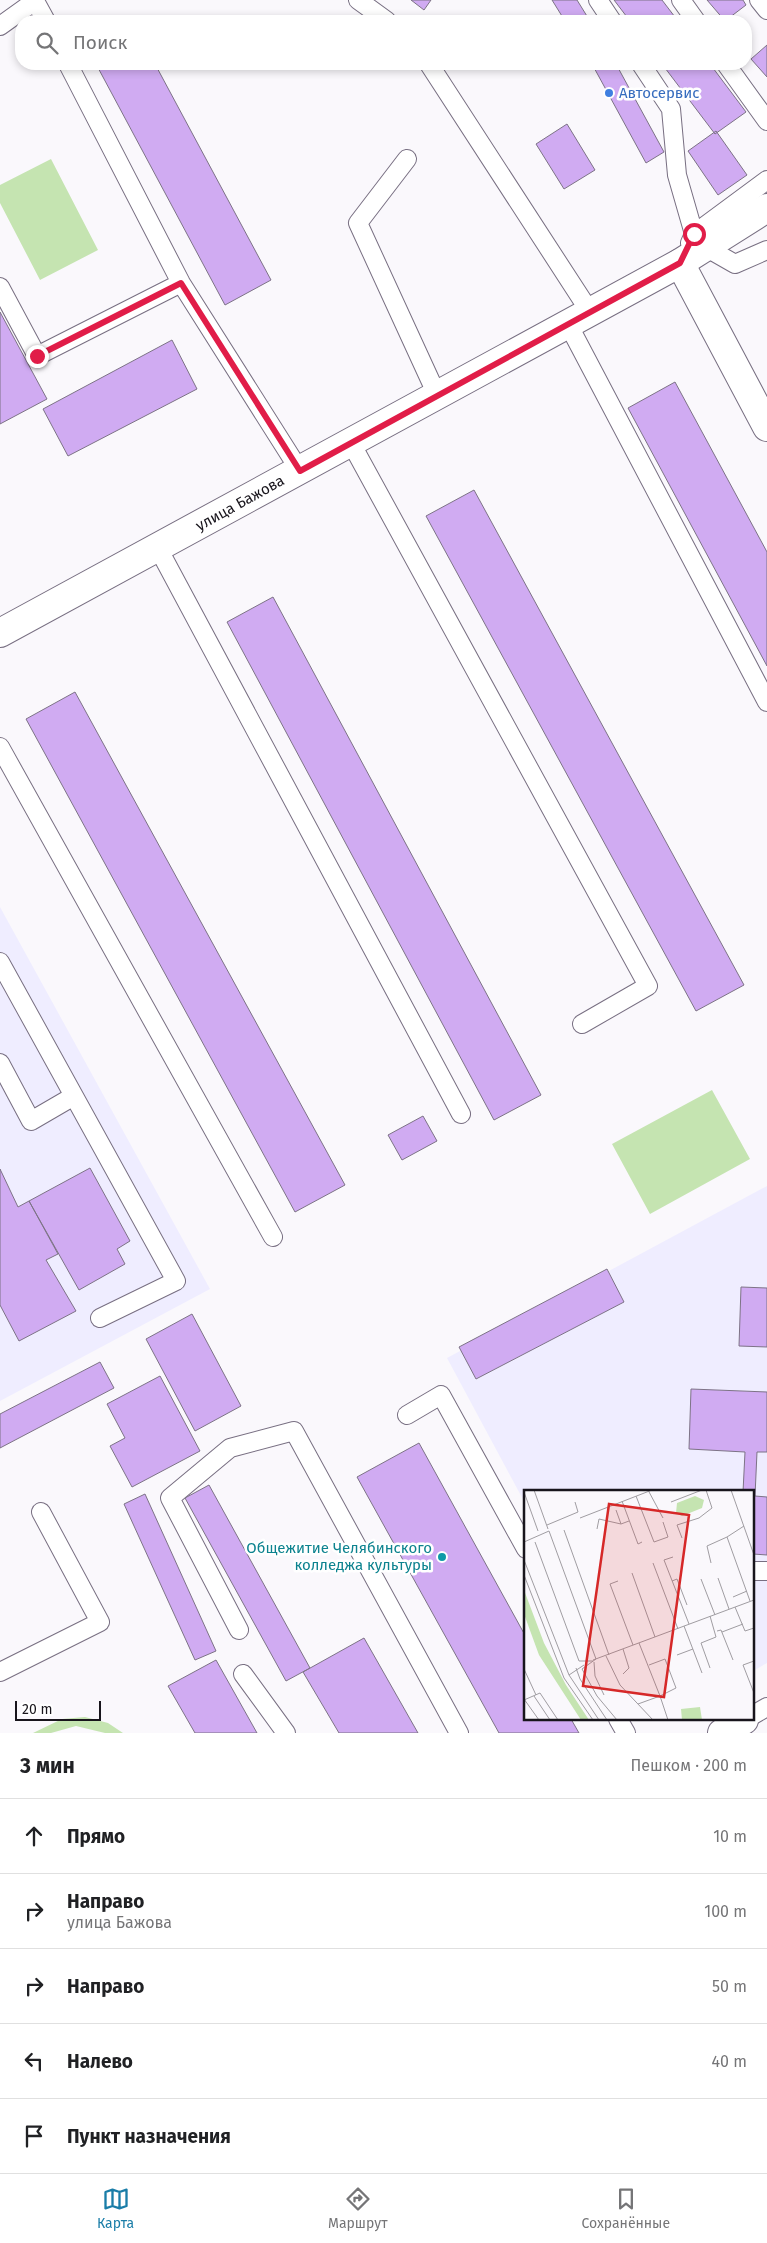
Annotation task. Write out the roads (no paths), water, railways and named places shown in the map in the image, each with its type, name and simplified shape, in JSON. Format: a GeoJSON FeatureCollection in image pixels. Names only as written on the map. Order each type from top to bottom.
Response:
{"type":"FeatureCollection","features":[{"type":"Feature","properties":{"kind":"street","name":"улица Бажова"},"geometry":{"type":"LineString","coordinates":[[0,634],[680,263],[701,241],[767,208]]}},
{"type":"Feature","properties":{"kind":"street"},"geometry":{"type":"LineString","coordinates":[[680,263],[767,427]]}},
{"type":"Feature","properties":{"kind":"lane"},"geometry":{"type":"LineString","coordinates":[[15,15],[36,0],[43,15]]}},
{"type":"Feature","properties":{"kind":"lane"},"geometry":{"type":"LineString","coordinates":[[358,0],[379,15]]}},
{"type":"Feature","properties":{"kind":"lane"},"geometry":{"type":"LineString","coordinates":[[598,0],[608,15]]}},
{"type":"Feature","properties":{"kind":"lane"},"geometry":{"type":"LineString","coordinates":[[681,0],[692,15]]}},
{"type":"Feature","properties":{"kind":"lane"},"geometry":{"type":"LineString","coordinates":[[759,0],[767,10]]}},
{"type":"Feature","properties":{"kind":"lane"},"geometry":{"type":"LineString","coordinates":[[0,26],[15,15]]}},
{"type":"Feature","properties":{"kind":"lane"},"geometry":{"type":"LineString","coordinates":[[71,70],[181,283],[300,471]]}},
{"type":"Feature","properties":{"kind":"lane"},"geometry":{"type":"LineString","coordinates":[[433,70],[579,318],[767,702]]}},
{"type":"Feature","properties":{"kind":"lane"},"geometry":{"type":"LineString","coordinates":[[645,70],[671,109],[678,175],[701,241],[735,264],[767,250]]}},
{"type":"Feature","properties":{"kind":"lane"},"geometry":{"type":"LineString","coordinates":[[730,70],[767,121]]}},
{"type":"Feature","properties":{"kind":"lane"},"geometry":{"type":"LineString","coordinates":[[407,159],[358,224],[437,395]]}},
{"type":"Feature","properties":{"kind":"lane"},"geometry":{"type":"LineString","coordinates":[[701,241],[767,180]]}},
{"type":"Feature","properties":{"kind":"lane"},"geometry":{"type":"LineString","coordinates":[[0,287],[37,356],[181,283]]}},
{"type":"Feature","properties":{"kind":"lane"},"geometry":{"type":"LineString","coordinates":[[351,443],[648,986],[582,1024]]}},
{"type":"Feature","properties":{"kind":"lane"},"geometry":{"type":"LineString","coordinates":[[158,548],[461,1114]]}},
{"type":"Feature","properties":{"kind":"lane"},"geometry":{"type":"LineString","coordinates":[[0,747],[273,1237]]}},
{"type":"Feature","properties":{"kind":"lane"},"geometry":{"type":"LineString","coordinates":[[0,962],[176,1281],[100,1318]]}},
{"type":"Feature","properties":{"kind":"lane"},"geometry":{"type":"LineString","coordinates":[[0,1063],[31,1121],[74,1096]]}},
{"type":"Feature","properties":{"kind":"lane"},"geometry":{"type":"LineString","coordinates":[[407,1415],[441,1395],[524,1545]]}},
{"type":"Feature","properties":{"kind":"lane"},"geometry":{"type":"LineString","coordinates":[[239,1630],[170,1498],[230,1448],[294,1431],[459,1733]]}},
{"type":"Feature","properties":{"kind":"lane"},"geometry":{"type":"LineString","coordinates":[[0,1672],[100,1622],[41,1512]]}},
{"type":"Feature","properties":{"kind":"lane"},"geometry":{"type":"LineString","coordinates":[[754,1570],[767,1571]]}},
{"type":"Feature","properties":{"kind":"lane"},"geometry":{"type":"LineString","coordinates":[[242,1674],[286,1733]]}},
{"type":"Feature","properties":{"kind":"lane"},"geometry":{"type":"LineString","coordinates":[[619,1720],[626,1733]]}},
{"type":"Feature","properties":{"kind":"place","name":"Автосервис"},"geometry":{"type":"Point","coordinates":[609,93]}},
{"type":"Feature","properties":{"kind":"place","name":"Общежитие Челябинского колледжа культуры"},"geometry":{"type":"Point","coordinates":[442,1557]}}]}
